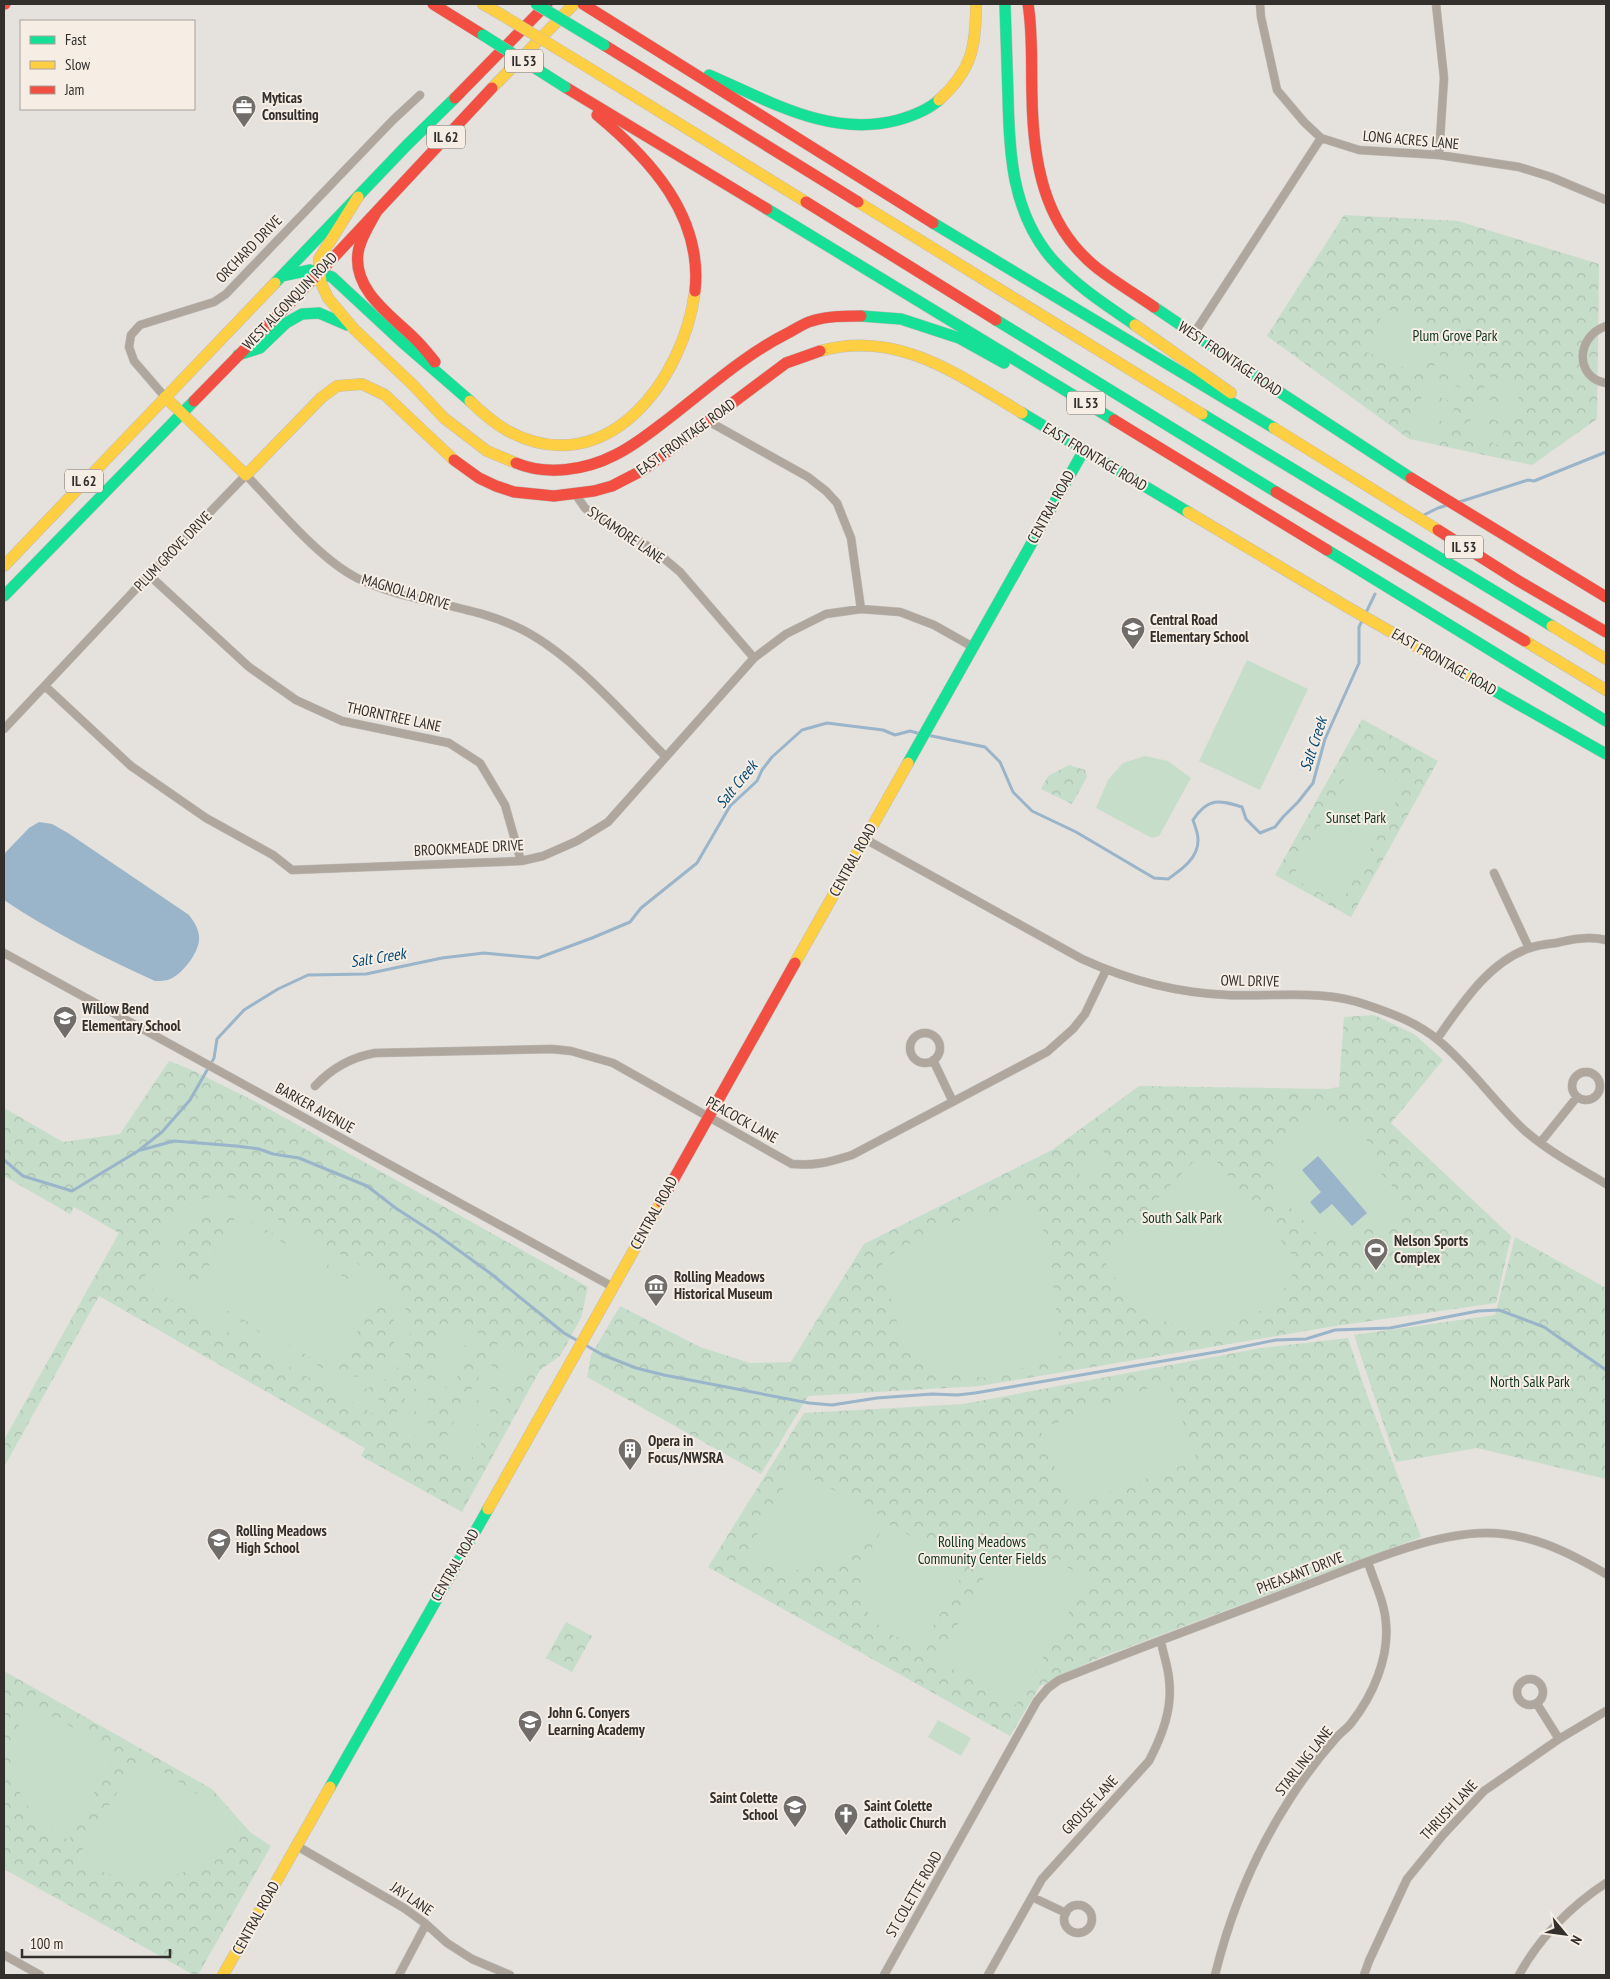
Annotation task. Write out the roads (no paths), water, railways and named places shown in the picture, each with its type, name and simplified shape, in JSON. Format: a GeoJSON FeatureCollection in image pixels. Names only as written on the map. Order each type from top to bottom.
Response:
{"type":"FeatureCollection","features":[{"type":"Feature","properties":{"kind":"main road","name":"IL 53"},"geometry":{"type":"LineString","coordinates":[[433,4],[565,87],[1606,721]]}},
{"type":"Feature","properties":{"kind":"main road","name":"IL 53"},"geometry":{"type":"LineString","coordinates":[[483,4],[1238,469],[1606,690]]}},
{"type":"Feature","properties":{"kind":"main road","name":"IL 53"},"geometry":{"type":"LineString","coordinates":[[536,4],[1331,493],[1606,659]]}},
{"type":"Feature","properties":{"kind":"main road","name":"WEST ALGONQUIN ROAD"},"geometry":{"type":"LineString","coordinates":[[4,566],[407,145],[490,64],[547,4]]}},
{"type":"Feature","properties":{"kind":"main road","name":"WEST ALGONQUIN ROAD"},"geometry":{"type":"LineString","coordinates":[[4,596],[320,272],[505,74],[574,4]]}},
{"type":"Feature","properties":{"kind":"main road","name":"IL 53"},"geometry":{"type":"LineString","coordinates":[[583,4],[966,244],[1324,458],[1518,580],[1606,632]]}},
{"type":"Feature","properties":{"kind":"main road"},"geometry":{"type":"LineString","coordinates":[[666,56],[793,112],[824,122],[847,125],[878,124],[904,119],[927,110],[940,102],[958,82],[970,58],[976,28],[976,4]]}},
{"type":"Feature","properties":{"kind":"main road"},"geometry":{"type":"LineString","coordinates":[[1005,4],[1011,164],[1018,197],[1039,244],[1062,272],[1083,288],[1324,458]]}},
{"type":"Feature","properties":{"kind":"main road","name":"WEST FRONTAGE ROAD"},"geometry":{"type":"LineString","coordinates":[[1028,4],[1034,143],[1043,190],[1057,221],[1084,255],[1096,267],[1298,405],[1606,597]]}},
{"type":"Feature","properties":{"kind":"main road"},"geometry":{"type":"LineString","coordinates":[[282,276],[303,269],[330,275],[488,418],[515,435],[545,444],[571,444],[585,442],[612,431],[639,412],[658,392],[681,350],[691,315],[696,280],[692,250],[681,214],[666,185],[649,162],[628,140],[565,87]]}},
{"type":"Feature","properties":{"kind":"main road"},"geometry":{"type":"LineString","coordinates":[[358,197],[319,258],[321,284],[328,298],[354,329],[413,385],[444,418],[479,445],[496,456],[511,462],[539,469],[571,469],[589,466],[616,455],[646,435],[772,341],[811,321],[839,316],[872,316],[901,319],[959,338],[1020,372],[1094,408]]}},
{"type":"Feature","properties":{"kind":"main road"},"geometry":{"type":"LineString","coordinates":[[377,211],[358,251],[356,260],[358,274],[372,296],[423,347],[449,381]]}},
{"type":"Feature","properties":{"kind":"main road"},"geometry":{"type":"LineString","coordinates":[[238,355],[261,347],[289,320],[304,313],[325,313],[354,329]]}},
{"type":"Feature","properties":{"kind":"main road","name":"EAST FRONTAGE ROAD"},"geometry":{"type":"LineString","coordinates":[[576,495],[605,488],[629,478],[786,363],[829,348],[862,344],[911,352],[936,363],[1349,608],[1606,754]]}},
{"type":"Feature","properties":{"kind":"main road","name":"PLUM GROVE DRIVE"},"geometry":{"type":"LineString","coordinates":[[246,475],[320,398],[337,386],[350,384]]}},
{"type":"Feature","properties":{"kind":"main road","name":"SYCAMORE LANE"},"geometry":{"type":"LineString","coordinates":[[350,384],[362,384],[385,395],[452,459],[480,479],[498,487],[519,492],[551,497],[576,495]]}},
{"type":"Feature","properties":{"kind":"main road","name":"MAGNOLIA DRIVE"},"geometry":{"type":"LineString","coordinates":[[165,397],[246,475]]}},
{"type":"Feature","properties":{"kind":"main road","name":"CENTRAL ROAD"},"geometry":{"type":"LineString","coordinates":[[223,1975],[585,1338],[1084,450]]}},
{"type":"Feature","properties":{"kind":"street"},"geometry":{"type":"LineString","coordinates":[[1193,334],[1321,138],[1304,122],[1277,90],[1261,17],[1260,4]]}},
{"type":"Feature","properties":{"kind":"street"},"geometry":{"type":"LineString","coordinates":[[1436,4],[1444,78],[1438,155]]}},
{"type":"Feature","properties":{"kind":"street","name":"ORCHARD DRIVE"},"geometry":{"type":"LineString","coordinates":[[165,397],[134,361],[129,347],[131,335],[140,325],[214,302],[226,294],[420,95]]}},
{"type":"Feature","properties":{"kind":"street","name":"LONG ACRES LANE"},"geometry":{"type":"LineString","coordinates":[[1321,138],[1359,150],[1438,155],[1519,166],[1606,200]]}},
{"type":"Feature","properties":{"kind":"street"},"geometry":{"type":"LineString","coordinates":[[1606,326],[1597,329],[1590,335],[1582,353],[1587,371],[1594,378],[1606,383]]}},
{"type":"Feature","properties":{"kind":"street"},"geometry":{"type":"LineString","coordinates":[[708,421],[808,477],[826,490],[837,503],[852,538],[861,609]]}},
{"type":"Feature","properties":{"kind":"street","name":"PLUM GROVE DRIVE"},"geometry":{"type":"LineString","coordinates":[[4,729],[246,475]]}},
{"type":"Feature","properties":{"kind":"street","name":"MAGNOLIA DRIVE"},"geometry":{"type":"LineString","coordinates":[[246,475],[319,550],[357,578],[386,589],[488,615],[523,630],[554,648],[665,756]]}},
{"type":"Feature","properties":{"kind":"street","name":"SYCAMORE LANE"},"geometry":{"type":"LineString","coordinates":[[576,495],[585,508],[594,516],[654,550],[680,572],[754,658]]}},
{"type":"Feature","properties":{"kind":"street","name":"THORNTREE LANE"},"geometry":{"type":"LineString","coordinates":[[149,575],[248,667],[296,700],[342,721],[450,742],[480,763],[505,805],[521,861]]}},
{"type":"Feature","properties":{"kind":"street","name":"BROOKMEADE DRIVE"},"geometry":{"type":"LineString","coordinates":[[45,686],[131,766],[206,818],[273,855],[292,870],[521,861],[543,856],[577,841],[608,822],[754,658],[786,634],[826,614],[861,609],[900,612],[934,625],[973,647]]}},
{"type":"Feature","properties":{"kind":"street","name":"OWL DRIVE"},"geometry":{"type":"LineString","coordinates":[[865,839],[1082,959],[1106,970],[1143,981],[1200,993],[1339,998],[1366,1004],[1420,1027],[1437,1039],[1508,1113],[1540,1143],[1606,1184]]}},
{"type":"Feature","properties":{"kind":"street"},"geometry":{"type":"LineString","coordinates":[[1494,873],[1529,948]]}},
{"type":"Feature","properties":{"kind":"street"},"geometry":{"type":"LineString","coordinates":[[1437,1039],[1456,1012],[1479,985],[1502,963],[1529,948],[1579,938],[1606,940]]}},
{"type":"Feature","properties":{"kind":"street","name":"BARKER AVENUE"},"geometry":{"type":"LineString","coordinates":[[4,953],[613,1287]]}},
{"type":"Feature","properties":{"kind":"street","name":"PEACOCK LANE"},"geometry":{"type":"LineString","coordinates":[[315,1086],[339,1066],[362,1055],[375,1053],[571,1051],[613,1063],[792,1164],[811,1166],[852,1155],[1047,1052],[1060,1042],[1085,1014],[1106,970]]}},
{"type":"Feature","properties":{"kind":"street"},"geometry":{"type":"LineString","coordinates":[[933,1060],[953,1102]]}},
{"type":"Feature","properties":{"kind":"street"},"geometry":{"type":"LineString","coordinates":[[1540,1143],[1577,1098]]}},
{"type":"Feature","properties":{"kind":"street","name":"PHEASANT DRIVE"},"geometry":{"type":"LineString","coordinates":[[1026,1722],[1037,1701],[1048,1688],[1059,1680],[1368,1562],[1428,1542],[1486,1533],[1536,1539],[1588,1563],[1606,1574]]}},
{"type":"Feature","properties":{"kind":"street","name":"STARLING LANE"},"geometry":{"type":"LineString","coordinates":[[1215,1975],[1236,1902],[1269,1833],[1290,1799],[1336,1738],[1351,1724],[1366,1703],[1374,1687],[1386,1646],[1386,1624],[1384,1611],[1368,1562]]}},
{"type":"Feature","properties":{"kind":"street","name":"GROUSE LANE"},"geometry":{"type":"LineString","coordinates":[[988,1975],[1042,1879],[1149,1761],[1160,1739],[1170,1699],[1170,1679],[1160,1641]]}},
{"type":"Feature","properties":{"kind":"street"},"geometry":{"type":"LineString","coordinates":[[1537,1704],[1559,1739]]}},
{"type":"Feature","properties":{"kind":"street","name":"THRUSH LANE"},"geometry":{"type":"LineString","coordinates":[[1364,1975],[1369,1960],[1407,1879],[1424,1856],[1484,1792],[1559,1739],[1606,1711]]}},
{"type":"Feature","properties":{"kind":"street","name":"ST COLETTE ROAD"},"geometry":{"type":"LineString","coordinates":[[884,1975],[1026,1722]]}},
{"type":"Feature","properties":{"kind":"street","name":"JAY LANE"},"geometry":{"type":"LineString","coordinates":[[297,1846],[397,1904],[426,1924],[447,1943],[472,1959],[510,1975]]}},
{"type":"Feature","properties":{"kind":"street"},"geometry":{"type":"LineString","coordinates":[[1519,1975],[1535,1947],[1574,1907],[1606,1883]]}},
{"type":"Feature","properties":{"kind":"street"},"geometry":{"type":"LineString","coordinates":[[1032,1896],[1066,1912]]}},
{"type":"Feature","properties":{"kind":"street"},"geometry":{"type":"LineString","coordinates":[[398,1975],[426,1924]]}},
{"type":"Feature","properties":{"kind":"street"},"geometry":{"type":"LineString","coordinates":[[4,1955],[40,1975]]}},
{"type":"Feature","properties":{"kind":"water"},"geometry":{"type":"Polygon","coordinates":[[[39,822],[52,824],[68,833],[189,915],[198,930],[199,942],[190,961],[180,972],[168,980],[155,981],[59,933],[4,900],[4,854],[29,828],[39,822]]]}},
{"type":"Feature","properties":{"kind":"water"},"geometry":{"type":"Polygon","coordinates":[[[1318,1156],[1367,1213],[1352,1226],[1332,1204],[1320,1214],[1310,1202],[1321,1192],[1302,1170],[1318,1156]]]}},
{"type":"Feature","properties":{"kind":"waterway","name":"Salt Creek"},"geometry":{"type":"LineString","coordinates":[[1456,503],[1528,480],[1534,481],[1606,452]]}},
{"type":"Feature","properties":{"kind":"waterway","name":"Salt Creek"},"geometry":{"type":"LineString","coordinates":[[1424,515],[1448,505]]}},
{"type":"Feature","properties":{"kind":"waterway","name":"Salt Creek"},"geometry":{"type":"LineString","coordinates":[[927,735],[985,747],[1000,762],[1013,792],[1032,811],[1076,832],[1154,878],[1168,879],[1188,863],[1196,852],[1198,837],[1193,820],[1204,807],[1215,802],[1242,807],[1246,819],[1260,833],[1275,827],[1313,783],[1325,739],[1359,663],[1359,627],[1375,594]]}},
{"type":"Feature","properties":{"kind":"waterway","name":"Salt Creek"},"geometry":{"type":"LineString","coordinates":[[4,1160],[23,1176],[72,1191],[138,1151],[162,1132],[190,1100],[214,1058],[217,1039],[244,1010],[278,989],[308,975],[366,974],[442,958],[484,953],[538,958],[592,938],[630,922],[641,908],[697,863],[730,806],[757,781],[762,770],[772,757],[802,730],[827,723],[883,730],[895,735],[910,731],[921,734]]}},
{"type":"Feature","properties":{"kind":"waterway"},"geometry":{"type":"LineString","coordinates":[[141,1150],[174,1141],[259,1149],[273,1154],[299,1158],[367,1186],[490,1273],[564,1333],[603,1355],[636,1368],[664,1375],[809,1403],[832,1405],[877,1398],[975,1393],[1276,1340],[1306,1339],[1335,1330],[1390,1328],[1478,1311],[1499,1310],[1544,1327],[1606,1370]]}},
{"type":"Feature","properties":{"kind":"place","name":"Myticas Consulting"},"geometry":{"type":"Point","coordinates":[244,128]}},
{"type":"Feature","properties":{"kind":"place","name":"Central Road Elementary School"},"geometry":{"type":"Point","coordinates":[1133,650]}},
{"type":"Feature","properties":{"kind":"place","name":"Willow Bend Elementary School"},"geometry":{"type":"Point","coordinates":[65,1039]}},
{"type":"Feature","properties":{"kind":"place","name":"Nelson Sports Complex"},"geometry":{"type":"Point","coordinates":[1376,1271]}},
{"type":"Feature","properties":{"kind":"place","name":"Rolling Meadows Historical Museum"},"geometry":{"type":"Point","coordinates":[656,1307]}},
{"type":"Feature","properties":{"kind":"place","name":"Opera in Focus/NWSRA"},"geometry":{"type":"Point","coordinates":[630,1471]}},
{"type":"Feature","properties":{"kind":"place","name":"Rolling Meadows High School"},"geometry":{"type":"Point","coordinates":[219,1561]}},
{"type":"Feature","properties":{"kind":"place","name":"John G. Conyers Learning Academy"},"geometry":{"type":"Point","coordinates":[530,1743]}},
{"type":"Feature","properties":{"kind":"place","name":"Saint Colette School"},"geometry":{"type":"Point","coordinates":[795,1828]}},
{"type":"Feature","properties":{"kind":"place","name":"Saint Colette Catholic Church"},"geometry":{"type":"Point","coordinates":[846,1836]}},
{"type":"Feature","properties":{"kind":"park label","name":"Plum Grove Park"},"geometry":{"type":"Point","coordinates":[1455,336]}},
{"type":"Feature","properties":{"kind":"park label","name":"Sunset Park"},"geometry":{"type":"Point","coordinates":[1356,818]}},
{"type":"Feature","properties":{"kind":"park label","name":"South Salk Park"},"geometry":{"type":"Point","coordinates":[1182,1218]}},
{"type":"Feature","properties":{"kind":"park label","name":"North Salk Park"},"geometry":{"type":"Point","coordinates":[1530,1382]}},
{"type":"Feature","properties":{"kind":"park label","name":"Rolling Meadows Community Center Fields"},"geometry":{"type":"Point","coordinates":[982,1550]}}]}
